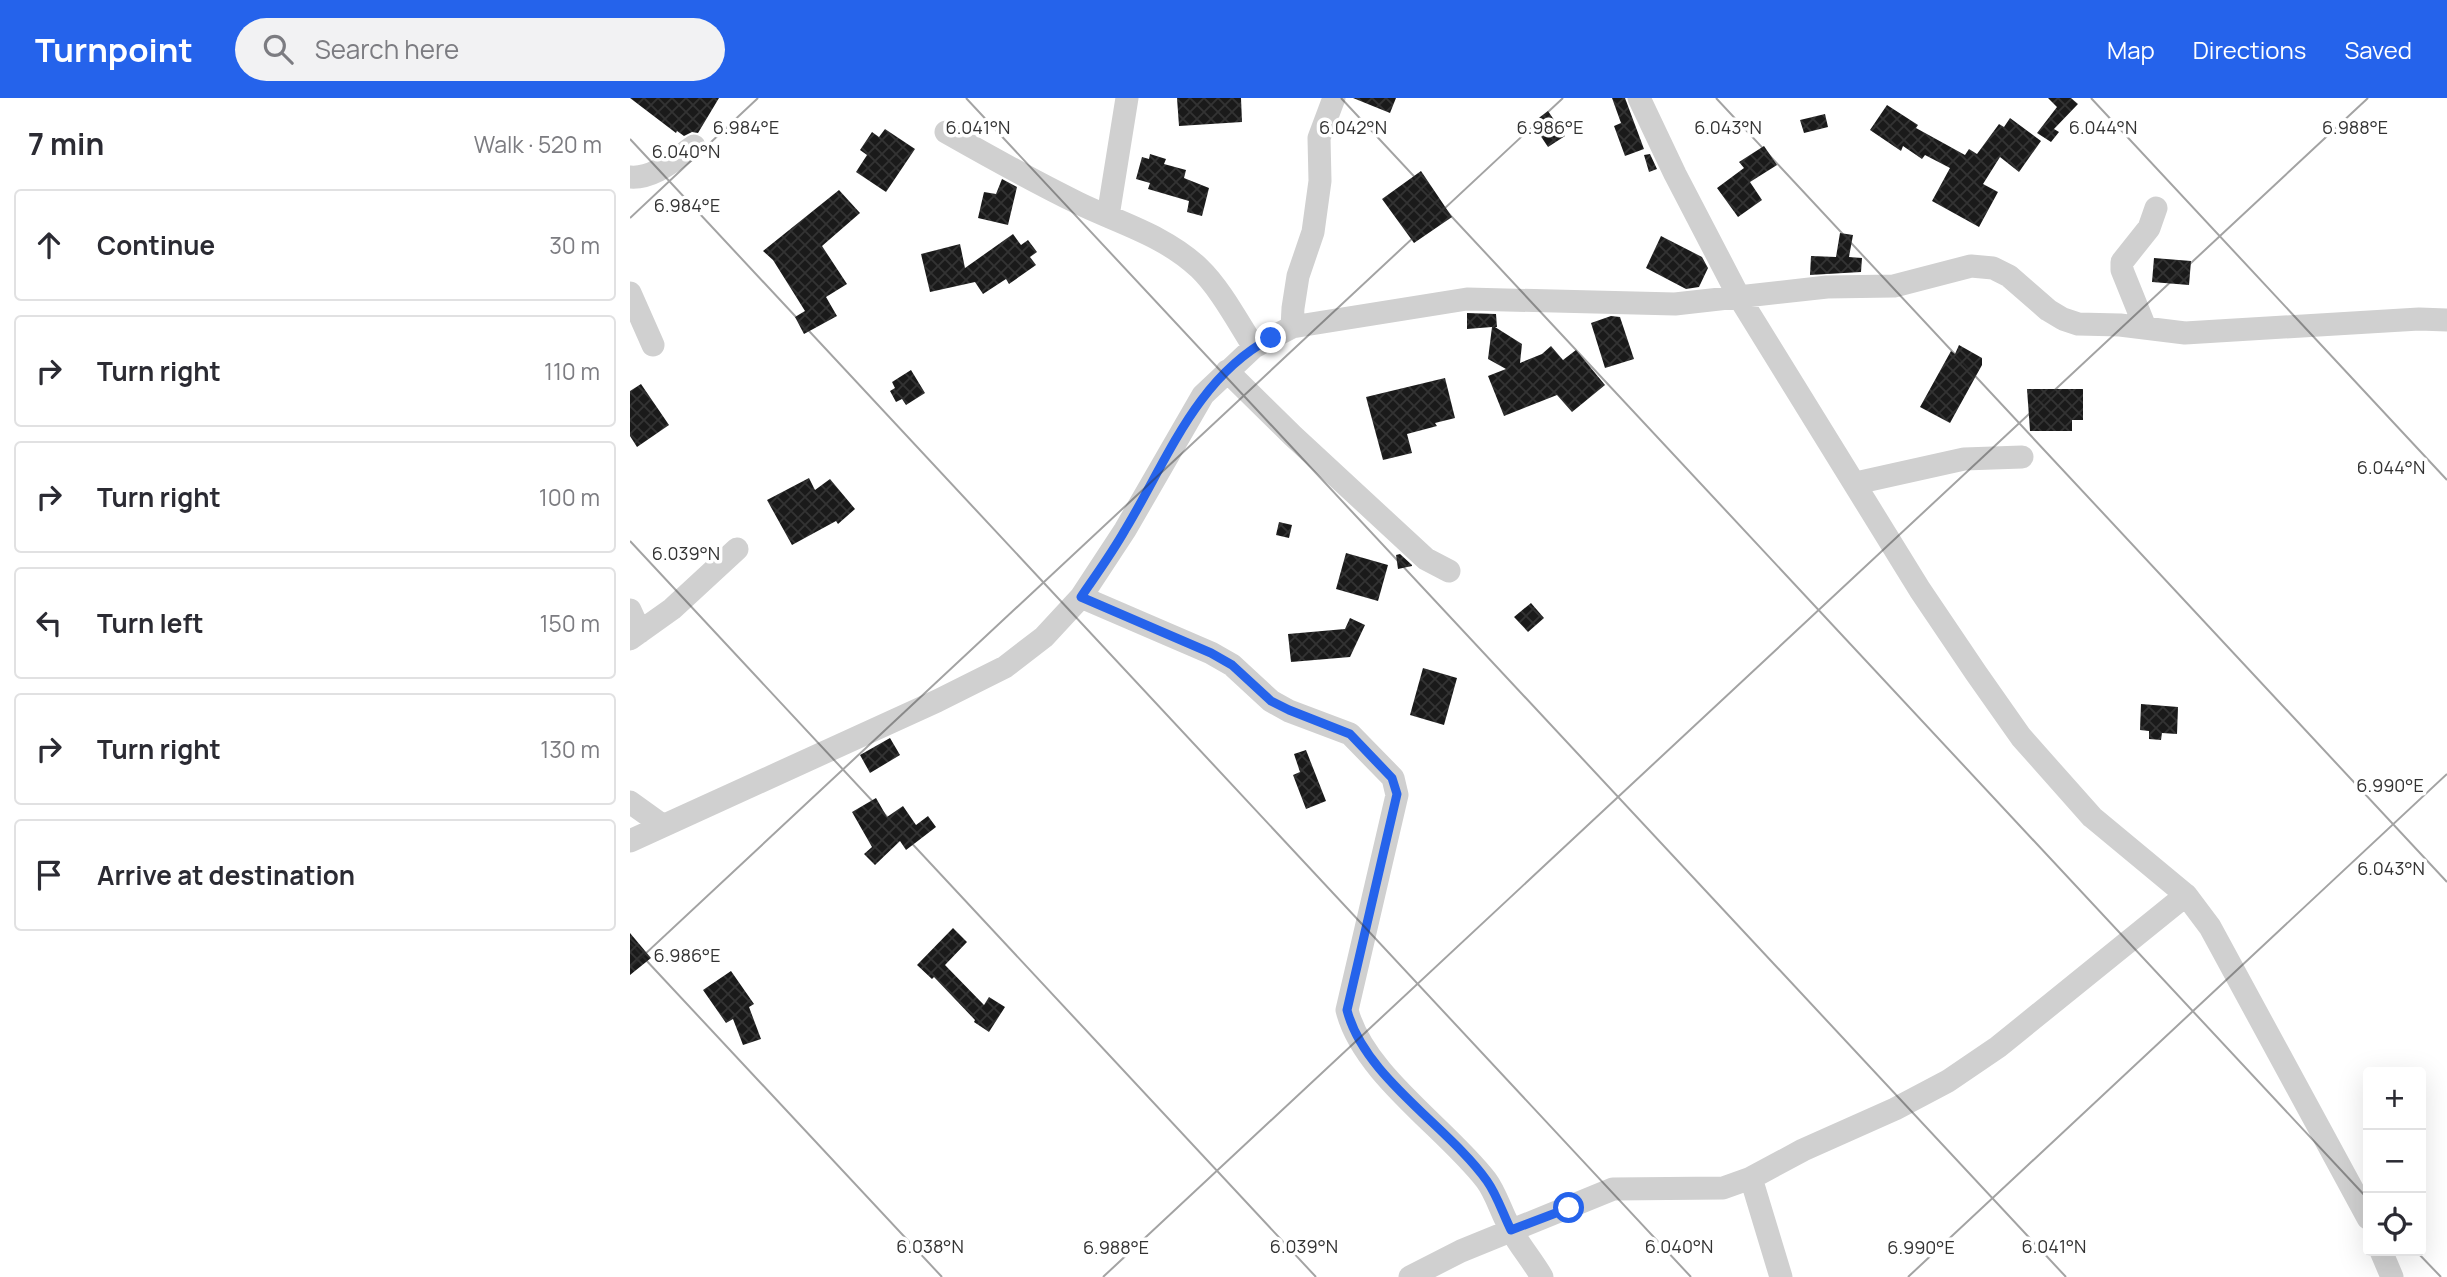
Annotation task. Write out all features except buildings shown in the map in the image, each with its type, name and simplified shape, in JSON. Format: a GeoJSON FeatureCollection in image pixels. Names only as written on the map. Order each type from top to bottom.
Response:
{"type":"FeatureCollection","features":[{"type":"Feature","properties":{"kind":"street"},"geometry":{"type":"LineString","coordinates":[[1108,216],[1127,98]]}},
{"type":"Feature","properties":{"kind":"street"},"geometry":{"type":"LineString","coordinates":[[1292,327],[1298,276],[1313,232],[1320,181],[1319,138],[1334,98]]}},
{"type":"Feature","properties":{"kind":"street"},"geometry":{"type":"LineString","coordinates":[[1639,98],[1739,297],[1920,590],[2021,737],[2092,817],[2186,895],[2210,927],[2363,1209]]}},
{"type":"Feature","properties":{"kind":"street"},"geometry":{"type":"LineString","coordinates":[[946,132],[1019,173],[1174,248],[1200,270],[1254,347]]}},
{"type":"Feature","properties":{"kind":"street"},"geometry":{"type":"LineString","coordinates":[[630,177],[641,177],[659,169],[694,146]]}},
{"type":"Feature","properties":{"kind":"street"},"geometry":{"type":"LineString","coordinates":[[2145,327],[2122,270],[2122,262],[2149,228],[2156,208]]}},
{"type":"Feature","properties":{"kind":"street"},"geometry":{"type":"LineString","coordinates":[[630,841],[849,743],[1005,667],[1044,637],[1081,597],[1125,530],[1203,395],[1254,347],[1292,327],[1467,299],[1675,304],[1827,287],[1894,286],[1971,266],[1993,268],[2009,276],[2048,310],[2078,324],[2185,332],[2418,319],[2447,320]]}},
{"type":"Feature","properties":{"kind":"street"},"geometry":{"type":"LineString","coordinates":[[630,293],[653,345]]}},
{"type":"Feature","properties":{"kind":"street"},"geometry":{"type":"LineString","coordinates":[[1227,371],[1426,559],[1449,571]]}},
{"type":"Feature","properties":{"kind":"street"},"geometry":{"type":"LineString","coordinates":[[1856,483],[1964,459],[2022,457]]}},
{"type":"Feature","properties":{"kind":"street"},"geometry":{"type":"LineString","coordinates":[[630,610],[635,635],[672,609],[737,549]]}},
{"type":"Feature","properties":{"kind":"street"},"geometry":{"type":"LineString","coordinates":[[1081,597],[1211,653],[1232,665],[1271,701],[1350,734],[1392,778],[1397,794],[1347,1010],[1351,1027],[1393,1082],[1454,1142],[1488,1182],[1511,1230],[1542,1277]]}},
{"type":"Feature","properties":{"kind":"street"},"geometry":{"type":"LineString","coordinates":[[630,802],[662,825]]}},
{"type":"Feature","properties":{"kind":"street"},"geometry":{"type":"LineString","coordinates":[[1410,1277],[1511,1230],[1613,1189],[1723,1188],[1751,1178],[1803,1150],[1895,1109],[1948,1081],[1998,1047],[2186,895]]}},
{"type":"Feature","properties":{"kind":"street"},"geometry":{"type":"LineString","coordinates":[[1751,1178],[1781,1277]]}},
{"type":"Feature","properties":{"kind":"street"},"geometry":{"type":"LineString","coordinates":[[2383,1256],[2392,1277]]}},
{"type":"Feature","properties":{"kind":"route"},"geometry":{"type":"LineString","coordinates":[[1271,338],[1254,347],[1203,395],[1125,530],[1081,597],[1211,653],[1232,665],[1271,701],[1350,734],[1392,778],[1397,794],[1347,1010],[1351,1027],[1401,1091],[1454,1142],[1488,1182],[1511,1230],[1569,1208]]}}]}
